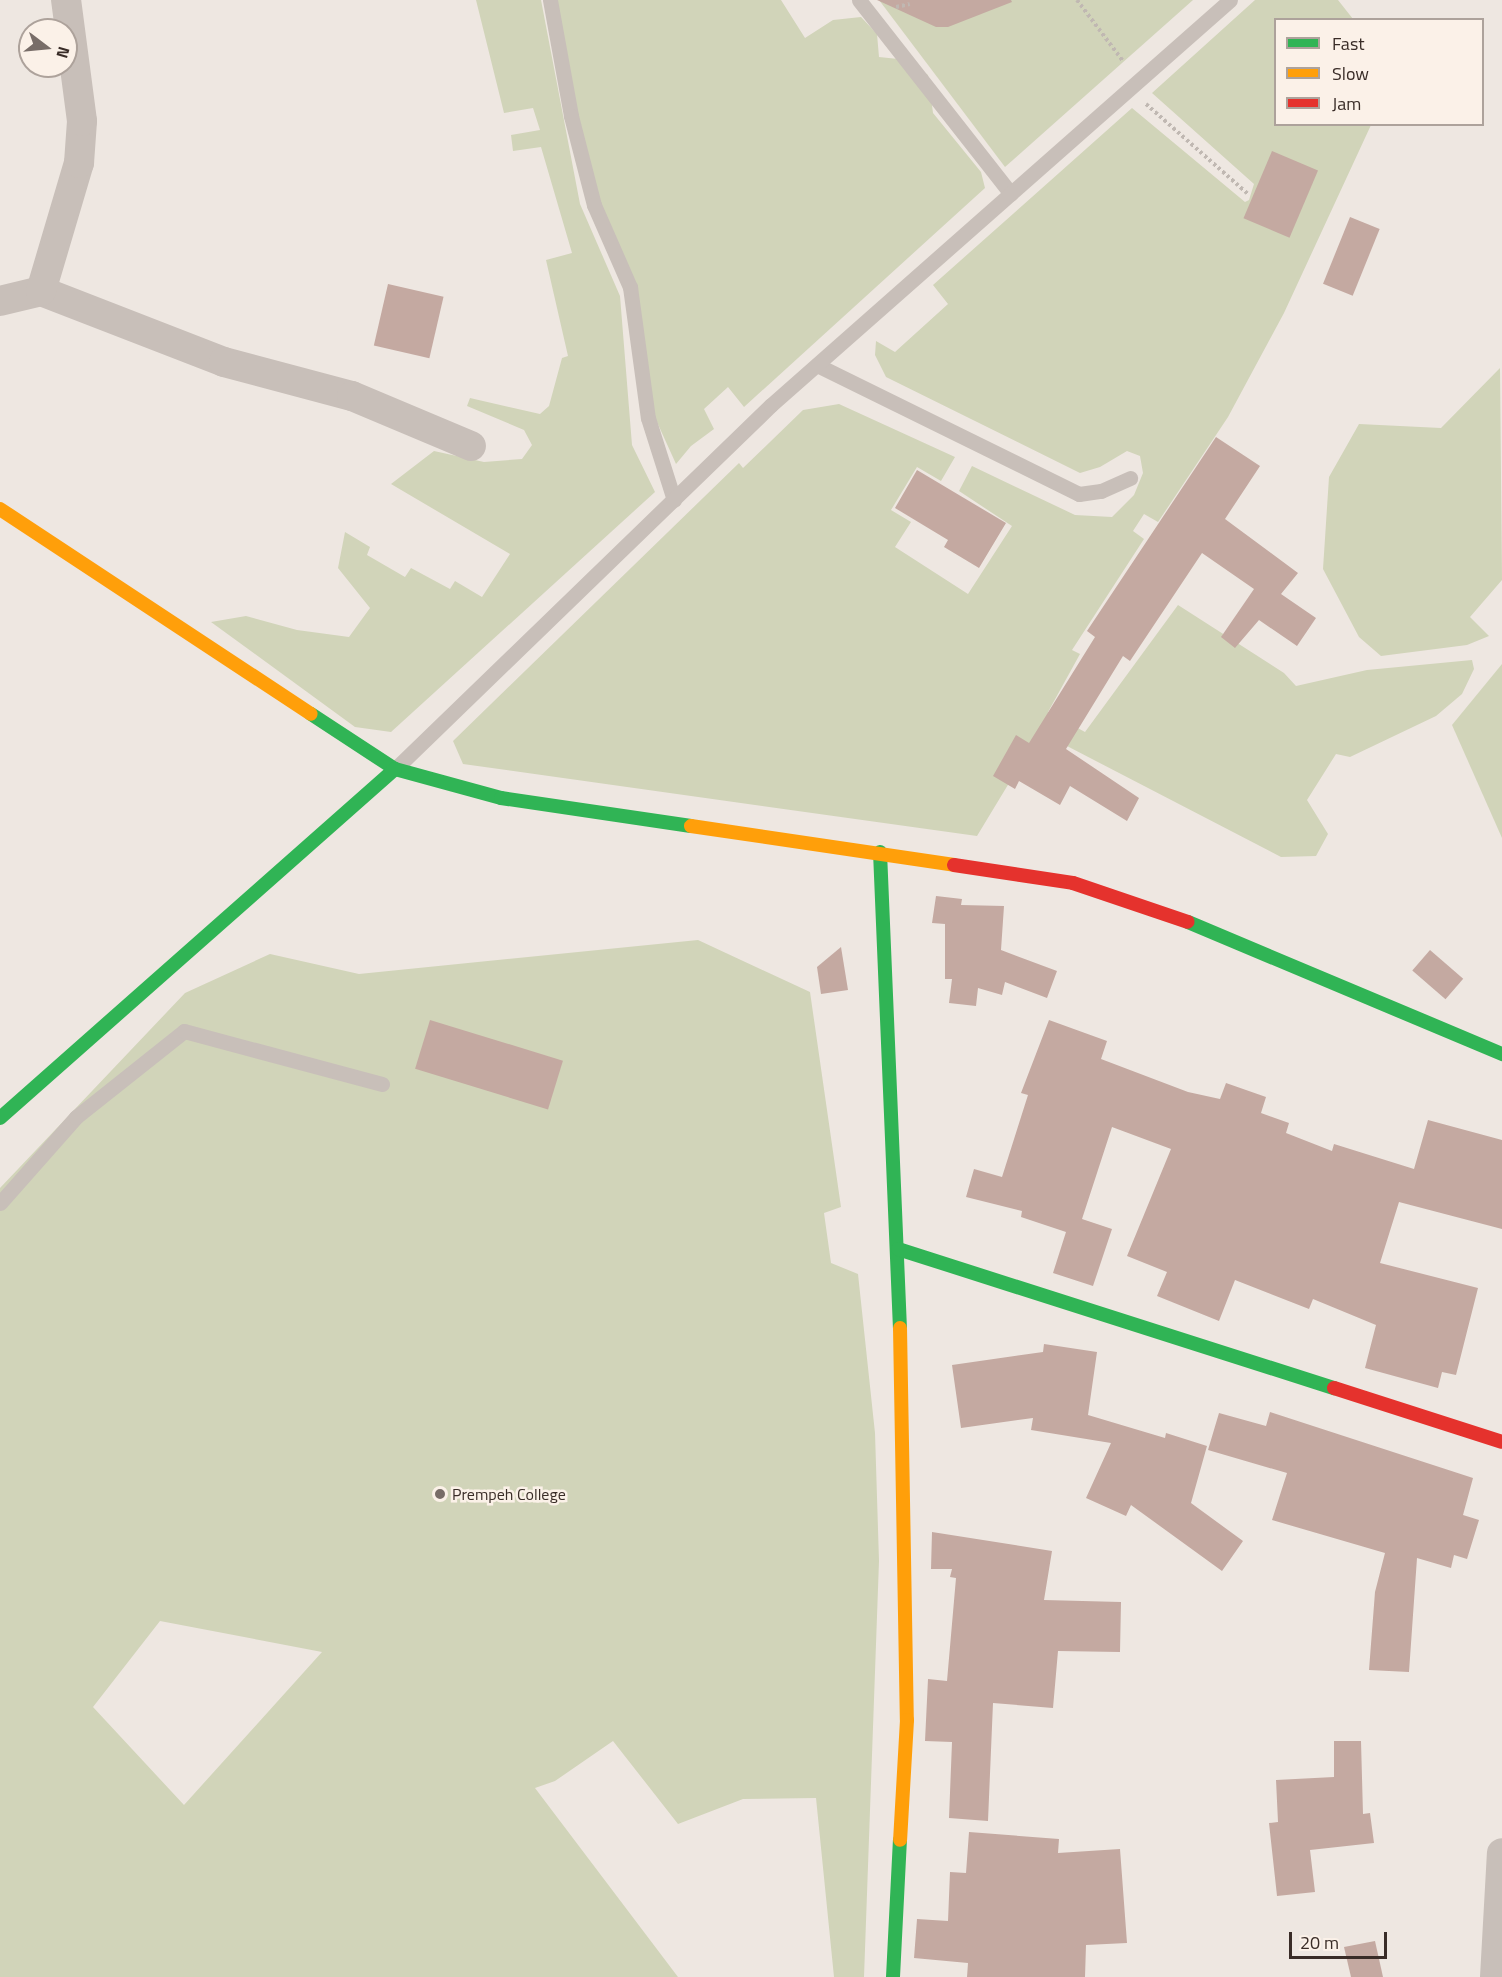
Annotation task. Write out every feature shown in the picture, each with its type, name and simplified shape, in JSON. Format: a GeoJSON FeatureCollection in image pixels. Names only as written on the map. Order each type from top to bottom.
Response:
{"type":"FeatureCollection","features":[{"type":"Feature","properties":{"kind":"street"},"geometry":{"type":"LineString","coordinates":[[41,291],[79,163],[82,121],[66,0]]}},
{"type":"Feature","properties":{"kind":"street"},"geometry":{"type":"LineString","coordinates":[[0,301],[41,291],[224,362],[352,396],[471,446]]}},
{"type":"Feature","properties":{"kind":"street"},"geometry":{"type":"LineString","coordinates":[[0,509],[394,769],[501,798],[710,831],[880,852],[1073,883],[1185,921],[1502,1054]]}},
{"type":"Feature","properties":{"kind":"street"},"geometry":{"type":"LineString","coordinates":[[0,1118],[394,769]]}},
{"type":"Feature","properties":{"kind":"street"},"geometry":{"type":"LineString","coordinates":[[880,852],[898,1249],[907,1720],[893,1977]]}},
{"type":"Feature","properties":{"kind":"street"},"geometry":{"type":"LineString","coordinates":[[898,1249],[1502,1442]]}},
{"type":"Feature","properties":{"kind":"street"},"geometry":{"type":"LineString","coordinates":[[1495,1977],[1502,1853]]}},
{"type":"Feature","properties":{"kind":"lane"},"geometry":{"type":"LineString","coordinates":[[550,0],[571,116],[594,205],[630,287],[648,418],[674,500]]}},
{"type":"Feature","properties":{"kind":"lane"},"geometry":{"type":"LineString","coordinates":[[859,0],[1011,194]]}},
{"type":"Feature","properties":{"kind":"lane"},"geometry":{"type":"LineString","coordinates":[[394,769],[817,365],[1230,0]]}},
{"type":"Feature","properties":{"kind":"lane"},"geometry":{"type":"LineString","coordinates":[[817,365],[1079,494],[1101,491],[1130,478]]}},
{"type":"Feature","properties":{"kind":"lane"},"geometry":{"type":"LineString","coordinates":[[0,1203],[76,1117],[184,1031],[382,1084]]}},
{"type":"Feature","properties":{"kind":"path"},"geometry":{"type":"LineString","coordinates":[[1077,0],[1134,85],[1248,194]]}},
{"type":"Feature","properties":{"kind":"green space"},"geometry":{"type":"Polygon","coordinates":[[[476,0],[541,0],[580,204],[620,296],[632,445],[655,492],[391,732],[355,727],[211,622],[246,616],[297,630],[349,637],[370,608],[338,568],[345,532],[370,547],[367,555],[405,577],[411,568],[450,589],[455,581],[482,597],[510,554],[391,484],[434,451],[484,462],[522,459],[532,445],[524,430],[467,406],[470,398],[540,414],[549,406],[562,358],[568,356],[546,260],[572,253],[541,147],[513,151],[511,135],[540,130],[533,108],[504,113],[476,0]]]}},
{"type":"Feature","properties":{"kind":"green space"},"geometry":{"type":"Polygon","coordinates":[[[553,0],[781,0],[805,38],[833,20],[861,17],[877,34],[879,57],[908,60],[928,75],[933,113],[981,172],[985,188],[744,407],[728,387],[704,409],[714,429],[691,446],[676,464],[652,411],[633,294],[598,206],[553,0]]]}},
{"type":"Feature","properties":{"kind":"green space"},"geometry":{"type":"Polygon","coordinates":[[[879,0],[1193,0],[1005,167],[879,0]]]}},
{"type":"Feature","properties":{"kind":"green space"},"geometry":{"type":"Polygon","coordinates":[[[1255,0],[1338,0],[1352,18],[1274,18],[1274,126],[1371,126],[1284,313],[1228,417],[1158,522],[1144,514],[1133,531],[1144,539],[1072,650],[1080,654],[1048,712],[1085,732],[1178,605],[1284,673],[1296,686],[1367,670],[1472,660],[1474,669],[1462,694],[1436,716],[1350,757],[1336,754],[1307,800],[1328,834],[1316,856],[1281,857],[1040,732],[977,836],[463,764],[453,741],[739,463],[743,468],[803,410],[839,404],[955,457],[941,481],[917,467],[891,510],[911,522],[895,547],[968,594],[1012,526],[959,491],[972,466],[1075,515],[1112,517],[1134,495],[1143,473],[1140,456],[1127,451],[1100,467],[1080,473],[886,377],[875,355],[876,341],[895,352],[948,304],[933,285],[1132,108],[1245,202],[1249,200],[1254,184],[1152,93],[1255,0]]]}},
{"type":"Feature","properties":{"kind":"green space"},"geometry":{"type":"Polygon","coordinates":[[[1500,368],[1502,580],[1470,617],[1489,636],[1467,645],[1381,656],[1359,637],[1323,569],[1329,477],[1359,424],[1441,428],[1500,368]]]}},
{"type":"Feature","properties":{"kind":"green space"},"geometry":{"type":"Polygon","coordinates":[[[1502,664],[1502,838],[1452,725],[1502,664]]]}},
{"type":"Feature","properties":{"kind":"green space","name":"Prempeh College"},"geometry":{"type":"Polygon","coordinates":[[[698,940],[810,992],[841,1207],[824,1213],[831,1263],[858,1274],[875,1433],[879,1561],[864,1977],[834,1977],[816,1798],[743,1799],[678,1824],[613,1741],[555,1781],[535,1788],[678,1977],[0,1977],[0,1188],[185,993],[270,954],[359,974],[698,940]],[[160,1621],[93,1707],[184,1805],[322,1652],[160,1621]]]}},
{"type":"Feature","properties":{"kind":"building"},"geometry":{"type":"Polygon","coordinates":[[[877,0],[1011,0],[1012,2],[948,27],[936,27],[877,0]]]}},
{"type":"Feature","properties":{"kind":"building"},"geometry":{"type":"Polygon","coordinates":[[[1272,151],[1318,171],[1290,238],[1243,218],[1272,151]]]}},
{"type":"Feature","properties":{"kind":"building"},"geometry":{"type":"Polygon","coordinates":[[[1350,217],[1380,229],[1353,296],[1323,284],[1350,217]]]}},
{"type":"Feature","properties":{"kind":"building"},"geometry":{"type":"Polygon","coordinates":[[[388,284],[444,297],[429,358],[374,345],[388,284]]]}},
{"type":"Feature","properties":{"kind":"building"},"geometry":{"type":"Polygon","coordinates":[[[1216,437],[1260,466],[1225,519],[1298,573],[1281,594],[1316,618],[1297,646],[1259,620],[1235,648],[1221,637],[1254,589],[1202,553],[1130,661],[1123,656],[1066,749],[1139,798],[1127,821],[1070,786],[1060,805],[1019,781],[1015,789],[993,776],[1016,735],[1029,743],[1095,637],[1087,631],[1216,437]]]}},
{"type":"Feature","properties":{"kind":"building"},"geometry":{"type":"Polygon","coordinates":[[[917,470],[1006,523],[979,568],[944,547],[948,540],[895,508],[917,470]]]}},
{"type":"Feature","properties":{"kind":"building"},"geometry":{"type":"Polygon","coordinates":[[[936,896],[962,899],[961,905],[1004,906],[1001,950],[1057,971],[1047,998],[1005,982],[1002,995],[978,988],[976,1006],[949,1003],[952,979],[945,979],[945,924],[932,923],[936,896]]]}},
{"type":"Feature","properties":{"kind":"building"},"geometry":{"type":"Polygon","coordinates":[[[841,947],[848,990],[821,994],[817,967],[841,947]]]}},
{"type":"Feature","properties":{"kind":"building"},"geometry":{"type":"Polygon","coordinates":[[[1430,950],[1463,979],[1445,999],[1412,970],[1430,950]]]}},
{"type":"Feature","properties":{"kind":"building"},"geometry":{"type":"Polygon","coordinates":[[[430,1020],[563,1061],[548,1109],[415,1069],[430,1020]]]}},
{"type":"Feature","properties":{"kind":"building"},"geometry":{"type":"Polygon","coordinates":[[[1049,1020],[1107,1041],[1101,1059],[1188,1092],[1220,1099],[1226,1083],[1266,1097],[1261,1113],[1289,1123],[1286,1133],[1332,1151],[1334,1144],[1414,1169],[1428,1120],[1502,1140],[1502,1229],[1399,1202],[1380,1263],[1478,1288],[1456,1375],[1442,1372],[1438,1388],[1365,1368],[1376,1325],[1313,1299],[1309,1309],[1235,1280],[1219,1321],[1157,1296],[1167,1272],[1127,1256],[1171,1149],[1112,1127],[1082,1219],[1112,1229],[1093,1286],[1053,1273],[1066,1232],[1021,1217],[1022,1211],[966,1197],[974,1169],[1002,1177],[1028,1095],[1021,1093],[1049,1020]]]}},
{"type":"Feature","properties":{"kind":"building"},"geometry":{"type":"Polygon","coordinates":[[[1044,1344],[1097,1352],[1088,1415],[1165,1438],[1166,1433],[1207,1446],[1191,1503],[1243,1541],[1222,1571],[1131,1505],[1126,1516],[1086,1498],[1111,1443],[1031,1430],[1033,1418],[961,1428],[952,1365],[1043,1352],[1044,1344]]]}},
{"type":"Feature","properties":{"kind":"building"},"geometry":{"type":"Polygon","coordinates":[[[1270,1412],[1473,1478],[1463,1515],[1479,1520],[1467,1559],[1454,1555],[1451,1568],[1417,1558],[1409,1672],[1369,1670],[1375,1592],[1385,1553],[1272,1520],[1287,1473],[1208,1450],[1219,1413],[1266,1426],[1270,1412]]]}},
{"type":"Feature","properties":{"kind":"building"},"geometry":{"type":"Polygon","coordinates":[[[932,1532],[1052,1551],[1044,1600],[1121,1602],[1120,1652],[1058,1651],[1053,1708],[993,1703],[988,1821],[949,1818],[952,1742],[925,1741],[928,1679],[947,1681],[956,1578],[950,1577],[952,1569],[931,1569],[932,1532]]]}},
{"type":"Feature","properties":{"kind":"building"},"geometry":{"type":"Polygon","coordinates":[[[1334,1741],[1361,1741],[1363,1814],[1370,1813],[1374,1843],[1310,1850],[1315,1892],[1277,1896],[1269,1823],[1278,1822],[1276,1780],[1334,1777],[1334,1741]]]}},
{"type":"Feature","properties":{"kind":"building"},"geometry":{"type":"Polygon","coordinates":[[[969,1832],[1059,1839],[1058,1853],[1120,1849],[1127,1943],[1086,1945],[1085,1977],[967,1977],[968,1963],[914,1958],[917,1919],[948,1921],[950,1872],[966,1873],[969,1832]]]}},
{"type":"Feature","properties":{"kind":"building"},"geometry":{"type":"Polygon","coordinates":[[[1375,1941],[1383,1977],[1351,1977],[1344,1947],[1375,1941]]]}},
{"type":"Feature","properties":{"kind":"traffic: fast"},"geometry":{"type":"LineString","coordinates":[[311,714],[395,769],[501,798],[691,826]]}},
{"type":"Feature","properties":{"kind":"traffic: fast"},"geometry":{"type":"LineString","coordinates":[[0,1118],[395,769]]}},
{"type":"Feature","properties":{"kind":"traffic: fast"},"geometry":{"type":"LineString","coordinates":[[880,852],[900,1328]]}},
{"type":"Feature","properties":{"kind":"traffic: fast"},"geometry":{"type":"LineString","coordinates":[[1188,922],[1502,1054]]}},
{"type":"Feature","properties":{"kind":"traffic: fast"},"geometry":{"type":"LineString","coordinates":[[898,1249],[1334,1388]]}},
{"type":"Feature","properties":{"kind":"traffic: fast"},"geometry":{"type":"LineString","coordinates":[[893,1977],[900,1840]]}},
{"type":"Feature","properties":{"kind":"traffic: slow"},"geometry":{"type":"LineString","coordinates":[[0,509],[311,714]]}},
{"type":"Feature","properties":{"kind":"traffic: slow"},"geometry":{"type":"LineString","coordinates":[[691,826],[954,865]]}},
{"type":"Feature","properties":{"kind":"traffic: slow"},"geometry":{"type":"LineString","coordinates":[[900,1328],[907,1720],[900,1840]]}},
{"type":"Feature","properties":{"kind":"traffic: jam"},"geometry":{"type":"LineString","coordinates":[[954,865],[1073,883],[1188,922]]}},
{"type":"Feature","properties":{"kind":"traffic: jam"},"geometry":{"type":"LineString","coordinates":[[1334,1388],[1502,1442]]}},
{"type":"Feature","properties":{"kind":"place","name":"Prempeh College"},"geometry":{"type":"Point","coordinates":[440,1494]}}]}
